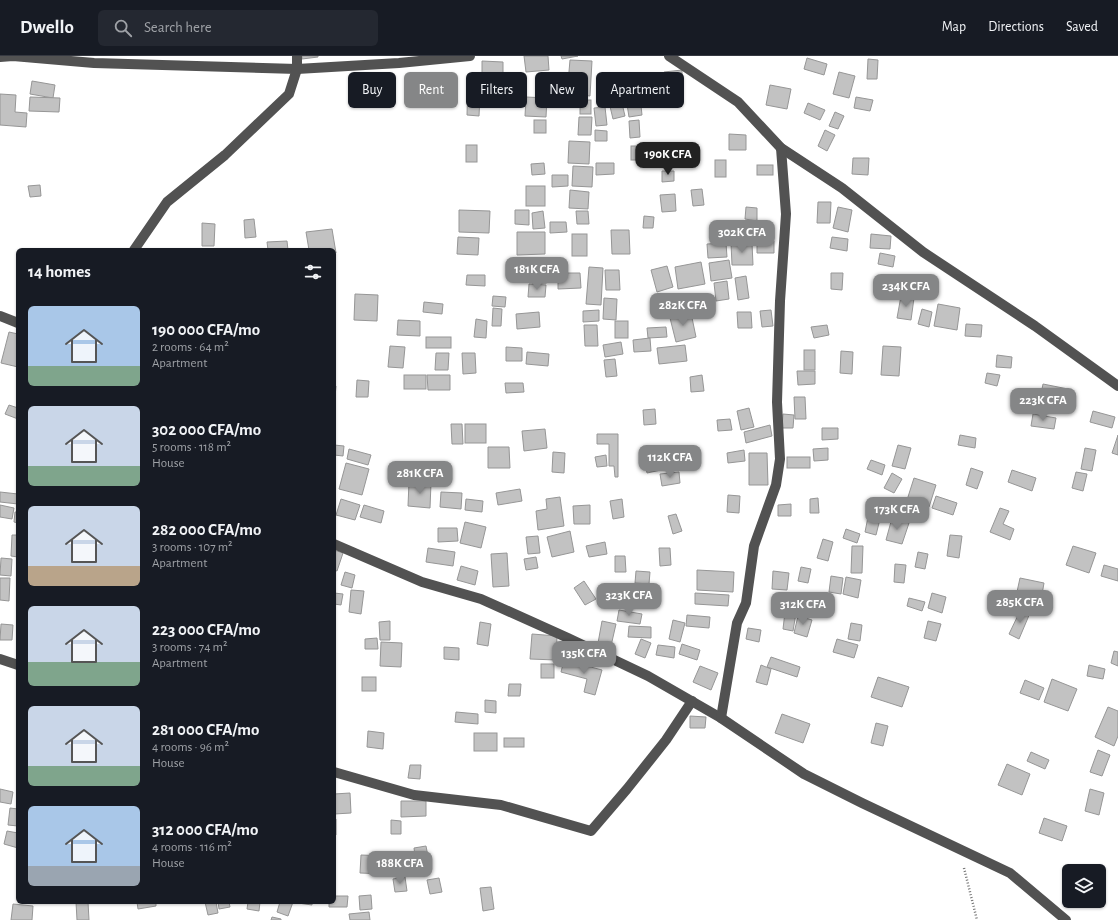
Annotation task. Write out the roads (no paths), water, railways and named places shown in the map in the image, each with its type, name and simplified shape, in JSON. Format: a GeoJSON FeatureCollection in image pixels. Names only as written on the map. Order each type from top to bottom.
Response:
{"type":"FeatureCollection","features":[{"type":"Feature","properties":{"kind":"street"},"geometry":{"type":"LineString","coordinates":[[0,57],[14,56],[94,64],[297,69],[470,56]]}},
{"type":"Feature","properties":{"kind":"street"},"geometry":{"type":"LineString","coordinates":[[135,248],[167,202],[225,155],[289,94],[297,69],[297,56]]}},
{"type":"Feature","properties":{"kind":"street"},"geometry":{"type":"LineString","coordinates":[[669,56],[738,102],[781,148],[842,188],[923,252],[1034,326],[1118,386]]}},
{"type":"Feature","properties":{"kind":"street"},"geometry":{"type":"LineString","coordinates":[[721,718],[737,623],[746,603],[754,546],[776,484],[780,459],[777,402],[780,301],[786,214],[781,148]]}},
{"type":"Feature","properties":{"kind":"street"},"geometry":{"type":"LineString","coordinates":[[0,316],[16,322]]}},
{"type":"Feature","properties":{"kind":"street"},"geometry":{"type":"LineString","coordinates":[[336,545],[422,582],[481,599],[648,676],[721,718],[804,774],[1010,873],[1066,920]]}},
{"type":"Feature","properties":{"kind":"street"},"geometry":{"type":"LineString","coordinates":[[0,659],[16,664]]}},
{"type":"Feature","properties":{"kind":"street"},"geometry":{"type":"LineString","coordinates":[[336,773],[414,796],[501,805],[592,831],[627,790],[666,740],[692,701]]}}]}
